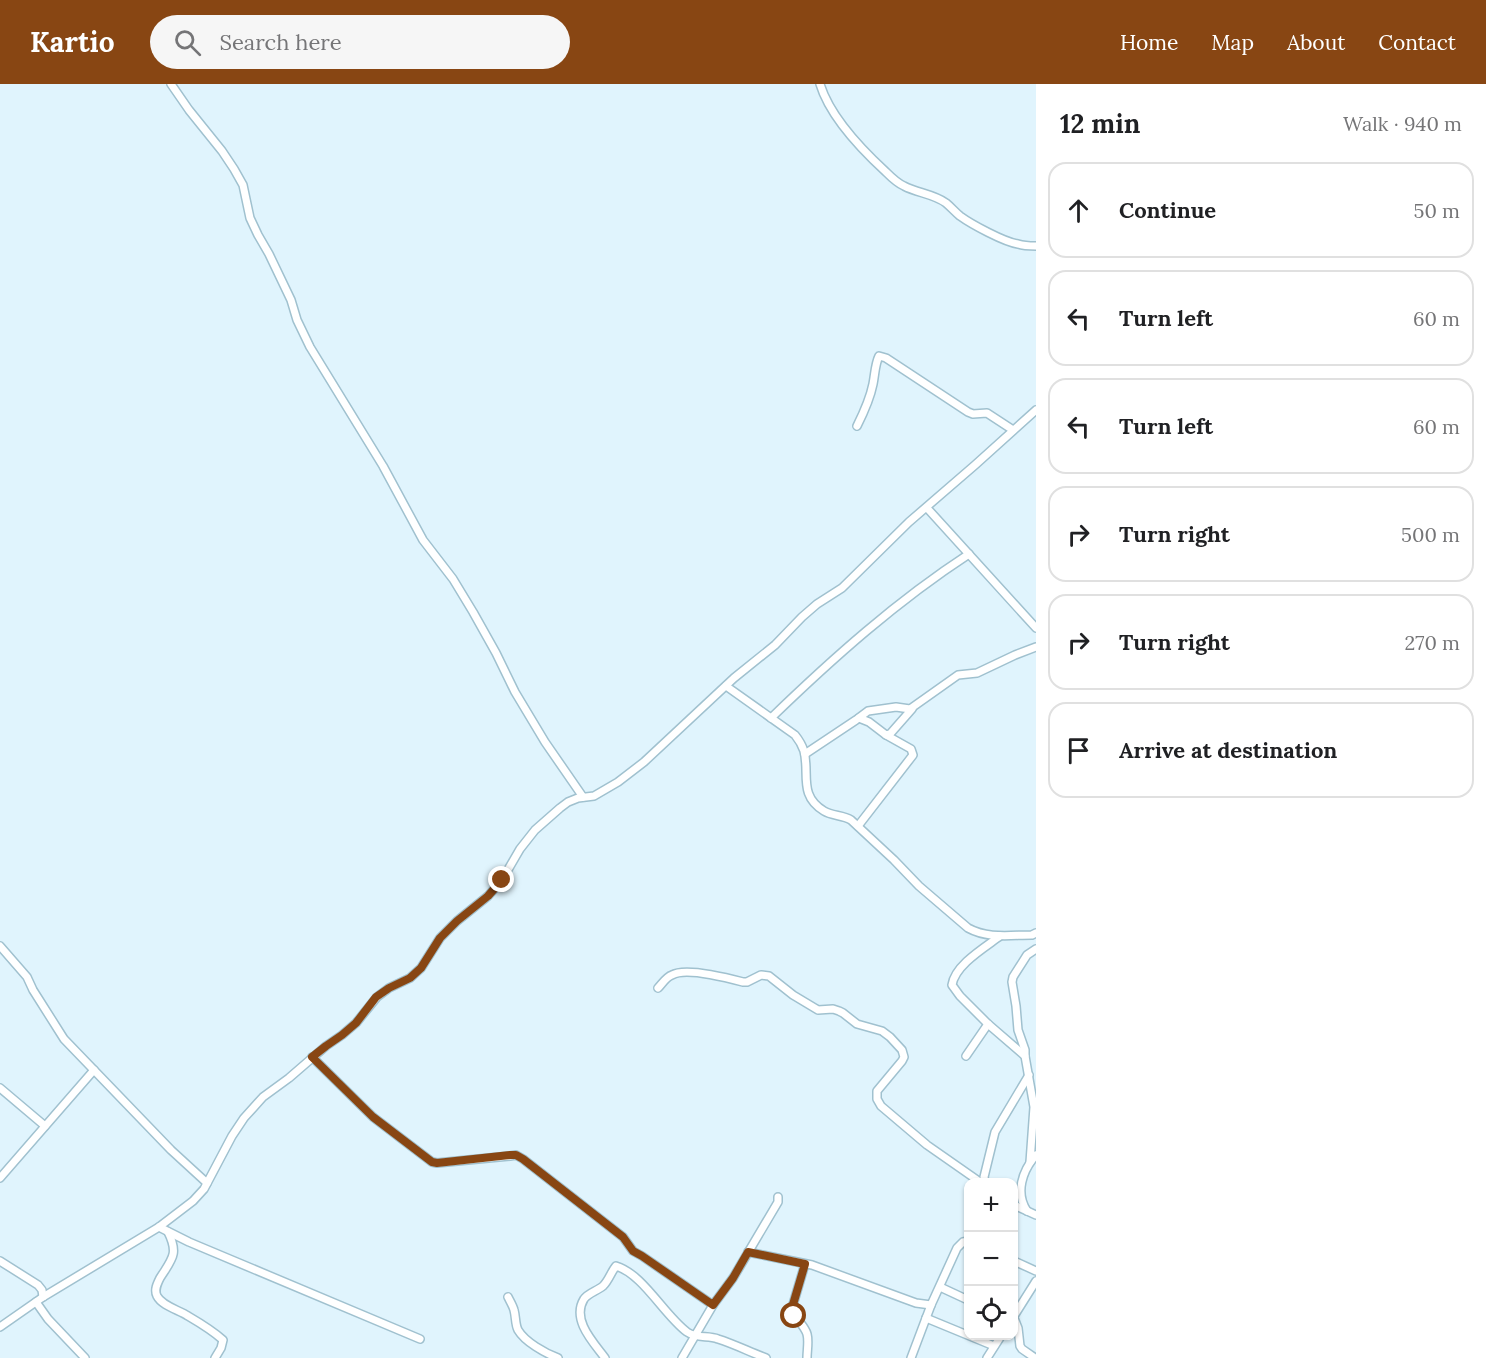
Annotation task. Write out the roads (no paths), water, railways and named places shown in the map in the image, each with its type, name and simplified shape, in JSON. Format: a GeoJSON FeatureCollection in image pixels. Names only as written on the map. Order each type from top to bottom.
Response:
{"type":"FeatureCollection","features":[{"type":"Feature","properties":{"kind":"street"},"geometry":{"type":"LineString","coordinates":[[171,84],[234,169],[243,185],[250,218],[270,254],[306,340],[383,466],[423,540],[453,579],[473,612],[515,693],[583,797]]}},
{"type":"Feature","properties":{"kind":"street"},"geometry":{"type":"LineString","coordinates":[[820,84],[824,96],[848,132],[898,183],[946,203],[970,223],[996,235],[1016,244],[1036,246]]}},
{"type":"Feature","properties":{"kind":"street"},"geometry":{"type":"LineString","coordinates":[[857,426],[873,386],[879,356],[886,358],[968,412],[987,413],[1014,430]]}},
{"type":"Feature","properties":{"kind":"street"},"geometry":{"type":"LineString","coordinates":[[1,1324],[159,1227],[193,1201],[204,1188],[244,1118],[263,1097],[356,1023],[376,997],[410,978],[421,968],[440,938],[488,896],[502,880],[528,838],[560,808],[575,799],[594,796],[618,782],[644,762],[726,686],[775,645],[802,617],[842,588],[909,522],[1036,410]]}},
{"type":"Feature","properties":{"kind":"street"},"geometry":{"type":"LineString","coordinates":[[927,508],[1036,628]]}},
{"type":"Feature","properties":{"kind":"street"},"geometry":{"type":"LineString","coordinates":[[771,718],[867,629],[940,573],[969,554]]}},
{"type":"Feature","properties":{"kind":"street"},"geometry":{"type":"LineString","coordinates":[[886,735],[890,734],[912,708],[958,675],[977,674],[1036,647]]}},
{"type":"Feature","properties":{"kind":"street"},"geometry":{"type":"LineString","coordinates":[[726,686],[795,735],[802,744],[805,754],[806,785],[813,801],[826,813],[847,817],[858,826],[919,886],[968,928],[977,933],[1000,936],[1036,933]]}},
{"type":"Feature","properties":{"kind":"street"},"geometry":{"type":"LineString","coordinates":[[805,754],[868,711],[896,707],[912,708]]}},
{"type":"Feature","properties":{"kind":"street"},"geometry":{"type":"LineString","coordinates":[[858,826],[913,755],[911,749],[859,718]]}},
{"type":"Feature","properties":{"kind":"street"},"geometry":{"type":"LineString","coordinates":[[1000,936],[968,960],[954,977],[952,985],[988,1024],[1025,1056]]}},
{"type":"Feature","properties":{"kind":"street"},"geometry":{"type":"LineString","coordinates":[[0,946],[27,977],[64,1039],[171,1150],[207,1183]]}},
{"type":"Feature","properties":{"kind":"street"},"geometry":{"type":"LineString","coordinates":[[1030,1162],[1034,1107],[1025,1050],[1018,1030],[1012,982],[1027,955],[1036,949]]}},
{"type":"Feature","properties":{"kind":"street"},"geometry":{"type":"LineString","coordinates":[[658,988],[668,977],[678,972],[711,975],[743,982],[765,975],[773,978],[793,995],[818,1010],[833,1009],[843,1012],[857,1024],[882,1031],[902,1050],[904,1057],[877,1091],[877,1099],[881,1106],[927,1145],[974,1178]]}},
{"type":"Feature","properties":{"kind":"street"},"geometry":{"type":"LineString","coordinates":[[966,1056],[988,1024]]}},
{"type":"Feature","properties":{"kind":"street"},"geometry":{"type":"LineString","coordinates":[[312,1057],[373,1117],[432,1162],[516,1155],[623,1237],[635,1253],[713,1305]]}},
{"type":"Feature","properties":{"kind":"street"},"geometry":{"type":"LineString","coordinates":[[0,1178],[94,1070]]}},
{"type":"Feature","properties":{"kind":"street"},"geometry":{"type":"LineString","coordinates":[[984,1178],[994,1132],[1029,1075]]}},
{"type":"Feature","properties":{"kind":"street"},"geometry":{"type":"LineString","coordinates":[[0,1088],[45,1126]]}},
{"type":"Feature","properties":{"kind":"street"},"geometry":{"type":"LineString","coordinates":[[1027,1211],[1022,1203],[1021,1182],[1030,1162],[1036,1155]]}},
{"type":"Feature","properties":{"kind":"street"},"geometry":{"type":"LineString","coordinates":[[682,1358],[713,1305],[733,1278],[778,1202],[778,1197]]}},
{"type":"Feature","properties":{"kind":"street"},"geometry":{"type":"LineString","coordinates":[[1018,1207],[1036,1215]]}},
{"type":"Feature","properties":{"kind":"street"},"geometry":{"type":"LineString","coordinates":[[159,1227],[189,1242],[420,1339]]}},
{"type":"Feature","properties":{"kind":"street"},"geometry":{"type":"LineString","coordinates":[[167,1231],[174,1245],[174,1255],[159,1280],[156,1293],[162,1301],[223,1340],[215,1358]]}},
{"type":"Feature","properties":{"kind":"street"},"geometry":{"type":"LineString","coordinates":[[911,1358],[931,1305],[957,1248],[964,1242]]}},
{"type":"Feature","properties":{"kind":"street"},"geometry":{"type":"LineString","coordinates":[[748,1252],[805,1264],[916,1303],[931,1305]]}},
{"type":"Feature","properties":{"kind":"street"},"geometry":{"type":"LineString","coordinates":[[0,1261],[38,1285],[43,1297]]}},
{"type":"Feature","properties":{"kind":"street"},"geometry":{"type":"LineString","coordinates":[[1018,1263],[1036,1271]]}},
{"type":"Feature","properties":{"kind":"street"},"geometry":{"type":"LineString","coordinates":[[805,1264],[792,1308],[794,1316],[807,1335],[807,1358]]}},
{"type":"Feature","properties":{"kind":"street"},"geometry":{"type":"LineString","coordinates":[[605,1358],[580,1319],[584,1299],[606,1283],[616,1266],[632,1274],[683,1329],[695,1337],[718,1339],[766,1358]]}},
{"type":"Feature","properties":{"kind":"street"},"geometry":{"type":"LineString","coordinates":[[1018,1310],[1036,1281]]}},
{"type":"Feature","properties":{"kind":"street"},"geometry":{"type":"LineString","coordinates":[[940,1287],[964,1298]]}},
{"type":"Feature","properties":{"kind":"street"},"geometry":{"type":"LineString","coordinates":[[508,1297],[520,1332],[546,1353],[558,1358]]}},
{"type":"Feature","properties":{"kind":"street"},"geometry":{"type":"LineString","coordinates":[[36,1302],[48,1319],[85,1358]]}},
{"type":"Feature","properties":{"kind":"street"},"geometry":{"type":"LineString","coordinates":[[926,1318],[994,1346]]}},
{"type":"Feature","properties":{"kind":"street"},"geometry":{"type":"LineString","coordinates":[[1018,1328],[1020,1346],[1035,1358]]}},
{"type":"Feature","properties":{"kind":"street"},"geometry":{"type":"LineString","coordinates":[[989,1357],[998,1340]]}}]}
